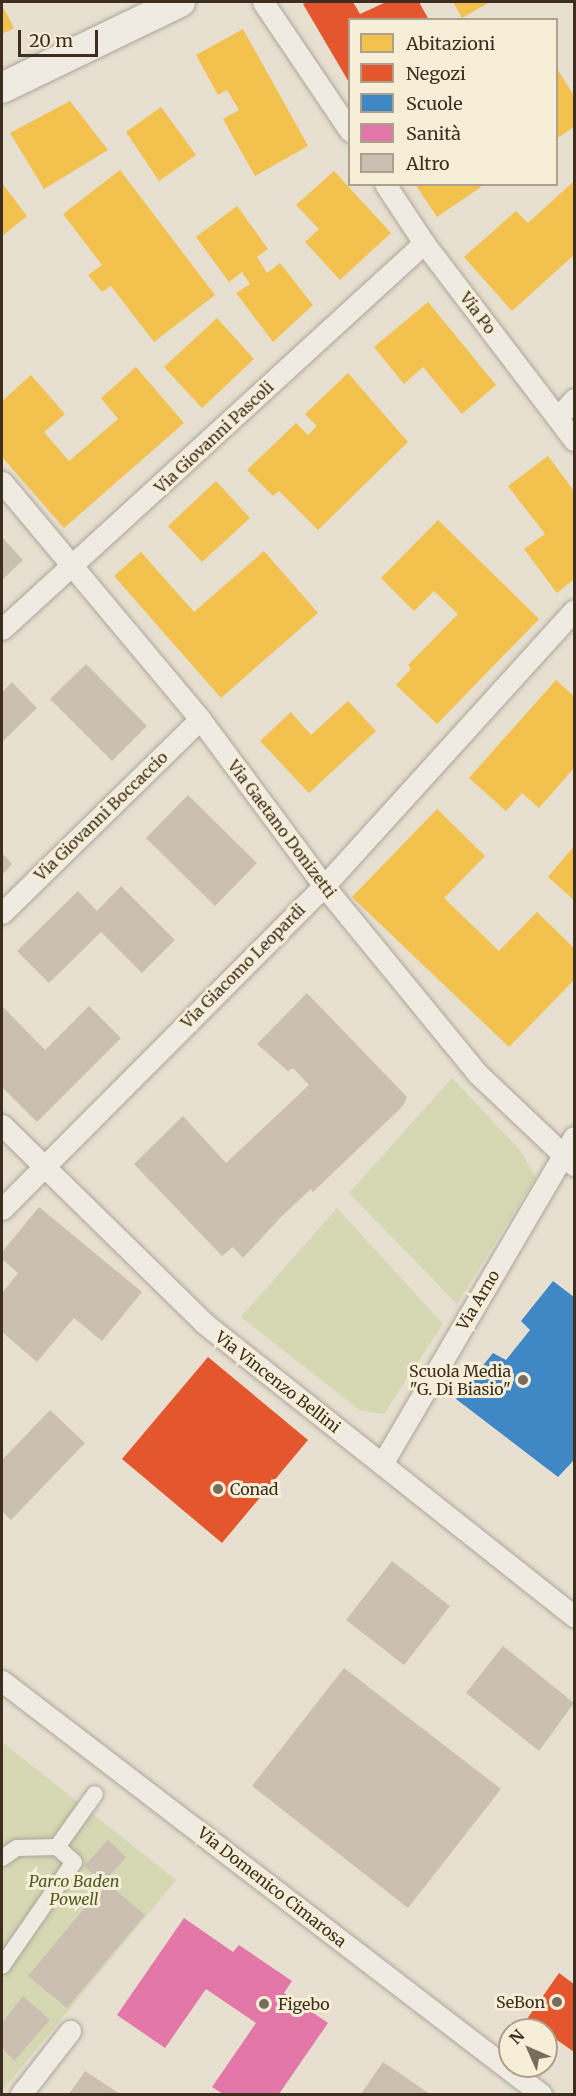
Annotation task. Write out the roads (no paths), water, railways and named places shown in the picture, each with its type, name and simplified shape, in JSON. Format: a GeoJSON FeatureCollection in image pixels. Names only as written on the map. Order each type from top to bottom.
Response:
{"type":"FeatureCollection","features":[{"type":"Feature","properties":{"kind":"main road"},"geometry":{"type":"LineString","coordinates":[[2,88],[180,2]]}},
{"type":"Feature","properties":{"kind":"street"},"geometry":{"type":"LineString","coordinates":[[262,2],[348,128]]}},
{"type":"Feature","properties":{"kind":"street","name":"Via Po"},"geometry":{"type":"LineString","coordinates":[[386,186],[424,243],[574,440]]}},
{"type":"Feature","properties":{"kind":"street","name":"Via Giovanni Pascoli"},"geometry":{"type":"LineString","coordinates":[[2,629],[424,243]]}},
{"type":"Feature","properties":{"kind":"street"},"geometry":{"type":"LineString","coordinates":[[558,417],[574,399]]}},
{"type":"Feature","properties":{"kind":"street","name":"Via Gaetano Donizetti"},"geometry":{"type":"LineString","coordinates":[[2,482],[71,568],[200,719],[324,886],[477,1073],[569,1160]]}},
{"type":"Feature","properties":{"kind":"street","name":"Via Giacomo Leopardi"},"geometry":{"type":"LineString","coordinates":[[2,1209],[42,1165],[324,886],[574,610]]}},
{"type":"Feature","properties":{"kind":"street","name":"Via Giovanni Boccaccio"},"geometry":{"type":"LineString","coordinates":[[2,913],[200,719]]}},
{"type":"Feature","properties":{"kind":"street","name":"Via Vincenzo Bellini"},"geometry":{"type":"LineString","coordinates":[[2,1125],[204,1323],[574,1616]]}},
{"type":"Feature","properties":{"kind":"street","name":"Via Arno"},"geometry":{"type":"LineString","coordinates":[[381,1464],[569,1160],[574,1137]]}},
{"type":"Feature","properties":{"kind":"street","name":"Via Domenico Cimarosa"},"geometry":{"type":"LineString","coordinates":[[2,1681],[541,2094]]}},
{"type":"Feature","properties":{"kind":"street"},"geometry":{"type":"LineString","coordinates":[[57,1847],[95,1794]]}},
{"type":"Feature","properties":{"kind":"street"},"geometry":{"type":"LineString","coordinates":[[2,1838],[17,1848]]}},
{"type":"Feature","properties":{"kind":"street"},"geometry":{"type":"LineString","coordinates":[[2,1858],[17,1848],[57,1847],[74,1862],[2,1966]]}},
{"type":"Feature","properties":{"kind":"street"},"geometry":{"type":"LineString","coordinates":[[21,2094],[70,2031]]}},
{"type":"Feature","properties":{"kind":"place","name":"Scuola Media \"G. Di Biasio\""},"geometry":{"type":"Point","coordinates":[523,1380]}},
{"type":"Feature","properties":{"kind":"place","name":"Conad"},"geometry":{"type":"Point","coordinates":[218,1489]}},
{"type":"Feature","properties":{"kind":"place","name":"SeBon"},"geometry":{"type":"Point","coordinates":[557,2002]}},
{"type":"Feature","properties":{"kind":"place","name":"Figebo"},"geometry":{"type":"Point","coordinates":[264,2004]}},
{"type":"Feature","properties":{"kind":"park label","name":"Parco Baden Powell"},"geometry":{"type":"Point","coordinates":[74,1890]}}]}
